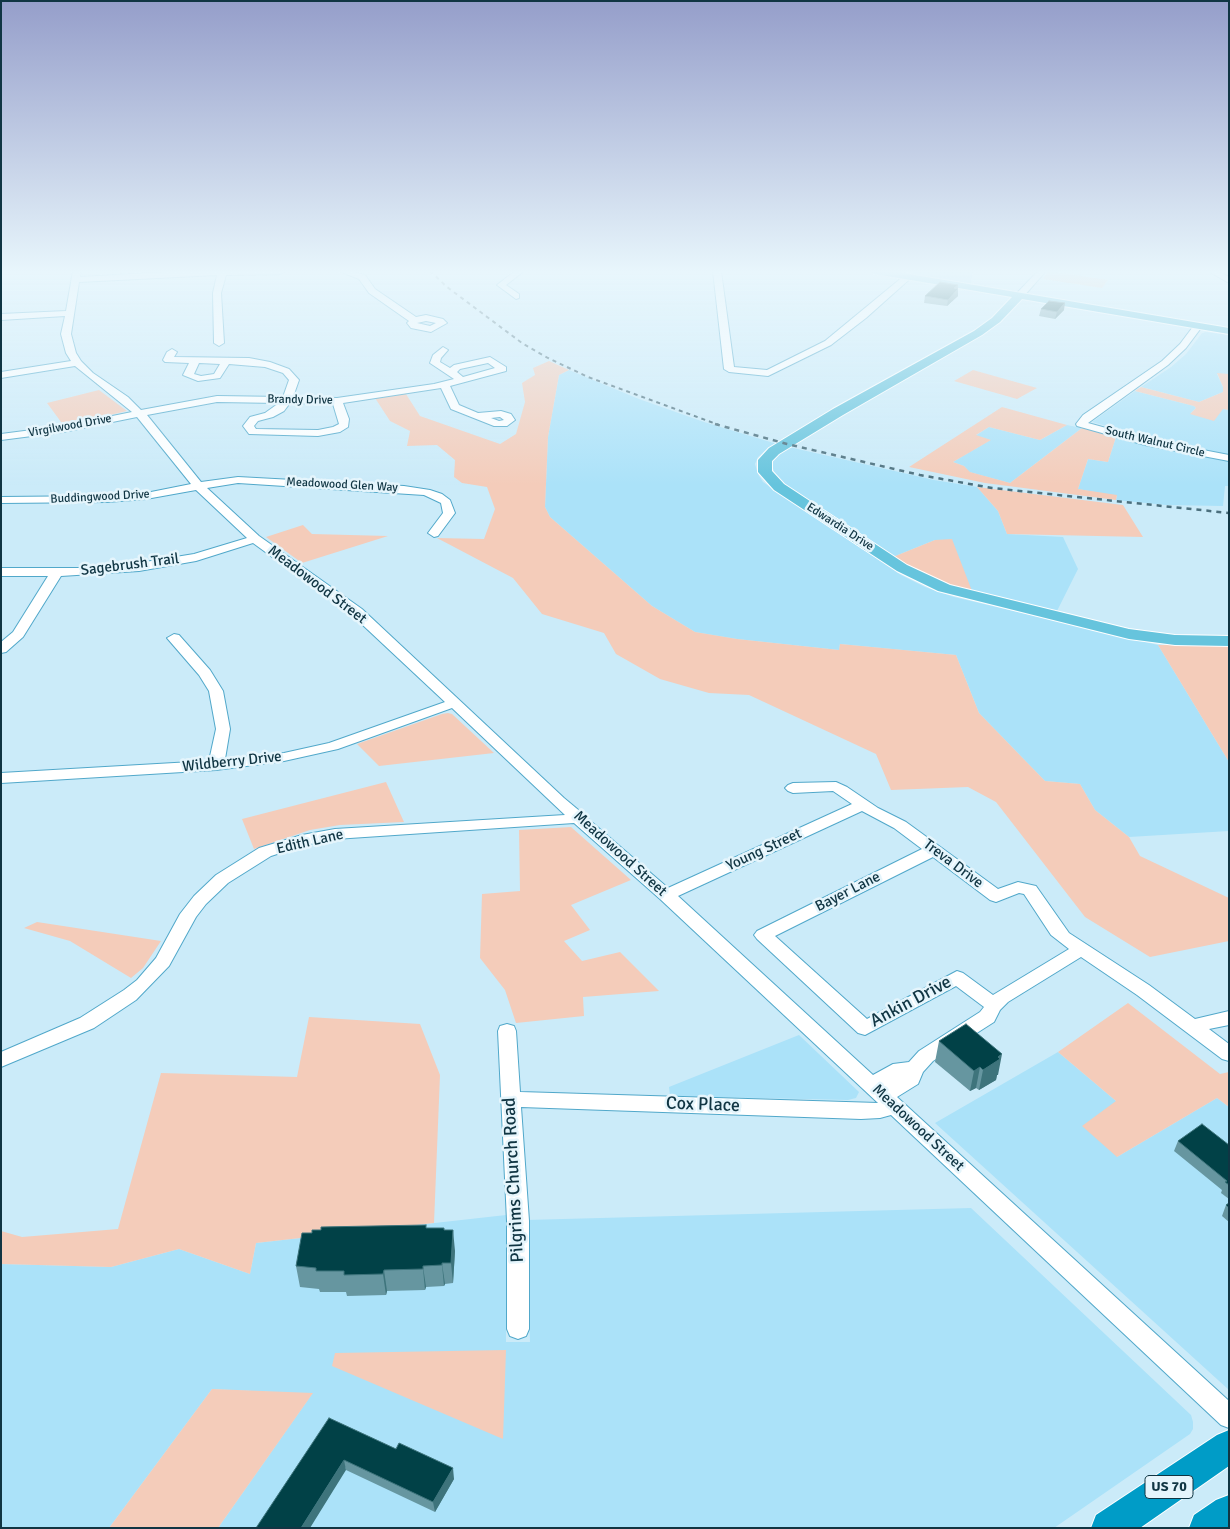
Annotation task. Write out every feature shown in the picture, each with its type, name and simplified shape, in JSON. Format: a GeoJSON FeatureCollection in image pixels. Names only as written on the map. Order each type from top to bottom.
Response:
{"type":"FeatureCollection","features":[{"type":"Feature","properties":{"kind":"highway","name":"US 70"},"geometry":{"type":"LineString","coordinates":[[1109,1528],[1229,1446]]}},
{"type":"Feature","properties":{"kind":"highway"},"geometry":{"type":"LineString","coordinates":[[1207,1528],[1229,1512]]}},
{"type":"Feature","properties":{"kind":"main road","name":"Edwardia Drive"},"geometry":{"type":"LineString","coordinates":[[961,342],[838,412],[774,451],[766,460],[765,472],[779,487],[902,568],[944,588],[1129,634],[1175,640],[1229,641]]}},
{"type":"Feature","properties":{"kind":"street","name":"Meadowood Street"},"geometry":{"type":"LineString","coordinates":[[67,342],[77,363],[139,413],[198,486],[255,539],[357,612],[1229,1417]]}},
{"type":"Feature","properties":{"kind":"street"},"geometry":{"type":"LineString","coordinates":[[726,342],[729,369],[768,373],[829,342]]}},
{"type":"Feature","properties":{"kind":"street","name":"South Walnut Circle"},"geometry":{"type":"LineString","coordinates":[[1186,342],[1166,363],[1087,417],[1081,424],[1145,442],[1229,458]]}},
{"type":"Feature","properties":{"kind":"street"},"geometry":{"type":"LineString","coordinates":[[443,350],[436,357],[435,363],[461,379]]}},
{"type":"Feature","properties":{"kind":"street"},"geometry":{"type":"LineString","coordinates":[[172,352],[168,360],[249,361],[267,364],[286,371],[294,380],[287,400],[280,409],[269,415],[254,419],[248,426],[253,432],[318,433],[336,430],[344,425],[344,418],[337,401]]}},
{"type":"Feature","properties":{"kind":"street"},"geometry":{"type":"LineString","coordinates":[[194,360],[188,375],[201,379],[217,376],[226,361]]}},
{"type":"Feature","properties":{"kind":"street","name":"Brandy Drive"},"geometry":{"type":"LineString","coordinates":[[139,413],[217,399],[337,401],[444,384],[503,369],[490,360],[457,367],[451,372]]}},
{"type":"Feature","properties":{"kind":"street"},"geometry":{"type":"LineString","coordinates":[[1,375],[77,363]]}},
{"type":"Feature","properties":{"kind":"street"},"geometry":{"type":"LineString","coordinates":[[444,384],[455,407],[476,416]]}},
{"type":"Feature","properties":{"kind":"street","name":"Virgilwood Drive"},"geometry":{"type":"LineString","coordinates":[[1,437],[41,433],[139,413]]}},
{"type":"Feature","properties":{"kind":"street","name":"Meadowood Glen Way"},"geometry":{"type":"LineString","coordinates":[[198,486],[254,480],[420,491],[438,496],[448,506],[447,517],[434,533]]}},
{"type":"Feature","properties":{"kind":"street","name":"Buddingwood Drive"},"geometry":{"type":"LineString","coordinates":[[1,500],[106,499],[146,496],[198,486]]}},
{"type":"Feature","properties":{"kind":"street","name":"Sagebrush Trail"},"geometry":{"type":"LineString","coordinates":[[1,572],[106,570],[168,562],[223,550],[255,539]]}},
{"type":"Feature","properties":{"kind":"street"},"geometry":{"type":"LineString","coordinates":[[1,649],[18,634],[56,572]]}},
{"type":"Feature","properties":{"kind":"street"},"geometry":{"type":"LineString","coordinates":[[174,638],[205,673],[216,692],[223,729],[216,765]]}},
{"type":"Feature","properties":{"kind":"street","name":"Wildberry Drive"},"geometry":{"type":"LineString","coordinates":[[1,778],[216,765],[284,757],[333,746],[454,703]]}},
{"type":"Feature","properties":{"kind":"street","name":"Treva Drive"},"geometry":{"type":"LineString","coordinates":[[793,788],[836,787],[862,805],[900,825],[996,896],[1018,887],[1030,890],[1057,931],[1229,1054]]}},
{"type":"Feature","properties":{"kind":"street","name":"Young Street"},"geometry":{"type":"LineString","coordinates":[[666,896],[862,805]]}},
{"type":"Feature","properties":{"kind":"street","name":"Edith Lane"},"geometry":{"type":"LineString","coordinates":[[1,1060],[87,1023],[130,995],[163,962],[189,914],[200,900],[222,879],[265,852],[302,840],[335,834],[561,820],[580,817]]}},
{"type":"Feature","properties":{"kind":"street","name":"Bayer Lane"},"geometry":{"type":"LineString","coordinates":[[763,935],[934,850]]}},
{"type":"Feature","properties":{"kind":"street","name":"Ankin Drive"},"geometry":{"type":"LineString","coordinates":[[763,935],[865,1028],[957,977],[994,1005]]}},
{"type":"Feature","properties":{"kind":"street","name":"Cox Place"},"geometry":{"type":"LineString","coordinates":[[510,1100],[880,1110],[883,1096],[911,1079],[914,1069],[926,1056],[987,1016],[1002,997],[1082,949]]}},
{"type":"Feature","properties":{"kind":"street"},"geometry":{"type":"LineString","coordinates":[[1192,1026],[1229,1018]]}},
{"type":"Feature","properties":{"kind":"street","name":"Pilgrims Church Road"},"geometry":{"type":"LineString","coordinates":[[507,1031],[518,1230],[518,1329]]}},
{"type":"Feature","properties":{"kind":"shaded area"},"geometry":{"type":"Polygon","coordinates":[[[1195,342],[1229,342],[1229,374],[1217,374],[1223,387],[1223,392],[1199,402],[1141,387],[1171,367],[1186,354],[1195,342]]]}},
{"type":"Feature","properties":{"kind":"shaded area"},"geometry":{"type":"Polygon","coordinates":[[[549,361],[569,370],[559,375],[548,437],[545,507],[550,517],[652,606],[695,632],[737,639],[839,650],[840,644],[956,655],[979,713],[1045,781],[1080,784],[1095,810],[1129,837],[1140,856],[1229,898],[1229,941],[1150,957],[1085,917],[996,802],[968,787],[891,790],[876,754],[749,695],[709,693],[660,679],[616,654],[604,633],[542,614],[513,578],[437,538],[484,539],[495,509],[487,487],[462,483],[454,477],[455,460],[437,445],[407,446],[410,431],[390,421],[375,398],[406,394],[420,416],[500,444],[516,434],[525,402],[522,383],[535,375],[533,368],[549,361]]]}},
{"type":"Feature","properties":{"kind":"shaded area"},"geometry":{"type":"Polygon","coordinates":[[[569,370],[639,399],[704,422],[777,444],[758,457],[755,464],[763,482],[901,575],[925,587],[954,597],[1158,645],[1229,762],[1229,831],[1129,837],[1095,810],[1080,784],[1045,781],[979,713],[956,655],[840,644],[839,650],[737,639],[695,632],[652,606],[550,517],[545,507],[548,437],[559,375],[569,370]]]}},
{"type":"Feature","properties":{"kind":"shaded area"},"geometry":{"type":"Polygon","coordinates":[[[973,370],[1037,388],[1017,399],[954,381],[973,370]]]}},
{"type":"Feature","properties":{"kind":"shaded area"},"geometry":{"type":"Polygon","coordinates":[[[1217,373],[1229,374],[1229,410],[1223,409],[1214,421],[1190,414],[1196,408],[1194,406],[1135,391],[1141,387],[1199,402],[1223,392],[1223,387],[1217,373]]]}},
{"type":"Feature","properties":{"kind":"shaded area"},"geometry":{"type":"Polygon","coordinates":[[[99,390],[127,411],[64,426],[47,403],[99,390]]]}},
{"type":"Feature","properties":{"kind":"shaded area"},"geometry":{"type":"Polygon","coordinates":[[[1135,391],[1194,406],[1196,408],[1191,413],[1229,410],[1229,455],[1170,444],[1092,422],[1135,391]]]}},
{"type":"Feature","properties":{"kind":"shaded area"},"geometry":{"type":"Polygon","coordinates":[[[1002,407],[1067,425],[1040,440],[989,427],[976,435],[991,440],[953,462],[964,466],[970,472],[1010,483],[1082,428],[1116,437],[1108,462],[1088,459],[1078,489],[1117,495],[1116,500],[985,483],[909,467],[1002,407]]]}},
{"type":"Feature","properties":{"kind":"shaded area"},"geometry":{"type":"Polygon","coordinates":[[[1067,425],[1082,428],[1010,483],[969,472],[964,466],[953,462],[990,440],[975,436],[989,427],[1040,440],[1067,425]]]}},
{"type":"Feature","properties":{"kind":"shaded area"},"geometry":{"type":"Polygon","coordinates":[[[1116,437],[1158,449],[1229,461],[1229,486],[1225,486],[1223,506],[1166,505],[1116,500],[1117,496],[1078,489],[1088,459],[1108,462],[1116,437]]]}},
{"type":"Feature","properties":{"kind":"shaded area"},"geometry":{"type":"Polygon","coordinates":[[[789,447],[934,480],[977,487],[998,511],[1007,534],[1063,537],[1078,569],[1057,611],[972,591],[935,540],[893,557],[776,477],[771,463],[775,457],[789,447]]]}},
{"type":"Feature","properties":{"kind":"shaded area"},"geometry":{"type":"Polygon","coordinates":[[[977,487],[1123,505],[1143,537],[1007,534],[998,511],[977,487]]]}},
{"type":"Feature","properties":{"kind":"shaded area"},"geometry":{"type":"Polygon","coordinates":[[[303,525],[312,534],[388,536],[302,563],[266,537],[303,525]]]}},
{"type":"Feature","properties":{"kind":"shaded area"},"geometry":{"type":"Polygon","coordinates":[[[952,539],[972,591],[955,587],[919,572],[893,557],[935,540],[952,539]]]}},
{"type":"Feature","properties":{"kind":"shaded area"},"geometry":{"type":"Polygon","coordinates":[[[1158,645],[1229,645],[1229,762],[1158,645]]]}},
{"type":"Feature","properties":{"kind":"shaded area"},"geometry":{"type":"Polygon","coordinates":[[[442,714],[452,714],[494,753],[379,766],[357,744],[442,714]]]}},
{"type":"Feature","properties":{"kind":"shaded area"},"geometry":{"type":"Polygon","coordinates":[[[386,782],[404,822],[340,825],[310,830],[254,849],[242,819],[386,782]]]}},
{"type":"Feature","properties":{"kind":"shaded area"},"geometry":{"type":"Polygon","coordinates":[[[571,827],[631,880],[571,905],[590,930],[564,941],[582,961],[620,952],[659,991],[583,997],[584,1016],[516,1023],[505,990],[480,958],[482,894],[520,891],[519,830],[571,827]]]}},
{"type":"Feature","properties":{"kind":"shaded area"},"geometry":{"type":"Polygon","coordinates":[[[37,922],[161,941],[143,968],[131,978],[70,941],[24,928],[37,922]]]}},
{"type":"Feature","properties":{"kind":"shaded area"},"geometry":{"type":"Polygon","coordinates":[[[1128,1003],[1220,1074],[1229,1072],[1229,1107],[1217,1098],[1117,1157],[1082,1126],[1116,1101],[1058,1052],[1128,1003]]]}},
{"type":"Feature","properties":{"kind":"shaded area"},"geometry":{"type":"Polygon","coordinates":[[[309,1017],[420,1024],[440,1075],[434,1223],[256,1243],[250,1274],[179,1249],[111,1267],[1,1264],[1,1231],[22,1237],[118,1229],[161,1073],[297,1077],[309,1017]]]}},
{"type":"Feature","properties":{"kind":"shaded area"},"geometry":{"type":"Polygon","coordinates":[[[799,1035],[859,1092],[856,1098],[848,1100],[670,1096],[669,1087],[799,1035]]]}},
{"type":"Feature","properties":{"kind":"shaded area"},"geometry":{"type":"Polygon","coordinates":[[[1058,1052],[1116,1101],[1117,1157],[1217,1098],[1229,1107],[1229,1390],[935,1123],[1058,1052]]]}},
{"type":"Feature","properties":{"kind":"shaded area"},"geometry":{"type":"Polygon","coordinates":[[[971,1208],[1191,1415],[1193,1422],[1193,1429],[1190,1434],[1054,1528],[218,1528],[312,1394],[212,1389],[109,1528],[1,1528],[1,1264],[111,1267],[179,1249],[250,1274],[256,1243],[506,1215],[506,1342],[530,1342],[526,1220],[971,1208]]]}},
{"type":"Feature","properties":{"kind":"shaded area"},"geometry":{"type":"Polygon","coordinates":[[[506,1350],[503,1439],[332,1366],[335,1353],[506,1350]]]}},
{"type":"Feature","properties":{"kind":"shaded area"},"geometry":{"type":"Polygon","coordinates":[[[212,1389],[313,1393],[218,1528],[109,1528],[212,1389]]]}},
{"type":"Feature","properties":{"kind":"building"},"geometry":{"type":"Polygon","coordinates":[[[966,1024],[1002,1054],[998,1057],[1000,1059],[983,1070],[980,1067],[974,1071],[939,1041],[966,1024]]]}},
{"type":"Feature","properties":{"kind":"building"},"geometry":{"type":"Polygon","coordinates":[[[1202,1124],[1229,1145],[1229,1185],[1225,1182],[1227,1181],[1178,1141],[1202,1124]]]}},
{"type":"Feature","properties":{"kind":"building"},"geometry":{"type":"Polygon","coordinates":[[[426,1225],[426,1228],[453,1230],[451,1263],[423,1266],[423,1269],[384,1270],[383,1274],[344,1275],[344,1271],[316,1271],[316,1268],[296,1266],[302,1233],[312,1233],[312,1230],[321,1230],[321,1227],[426,1225]]]}},
{"type":"Feature","properties":{"kind":"building"},"geometry":{"type":"Polygon","coordinates":[[[329,1418],[396,1449],[399,1443],[453,1468],[433,1502],[344,1460],[301,1528],[256,1528],[329,1418]]]}},
{"type":"Feature","properties":{"kind":"railway"},"geometry":{"type":"LineString","coordinates":[[521,342],[548,358],[588,377],[719,425]]}},
{"type":"Feature","properties":{"kind":"railway"},"geometry":{"type":"LineString","coordinates":[[715,424],[787,444],[920,475],[992,488],[1229,513]]}}]}
